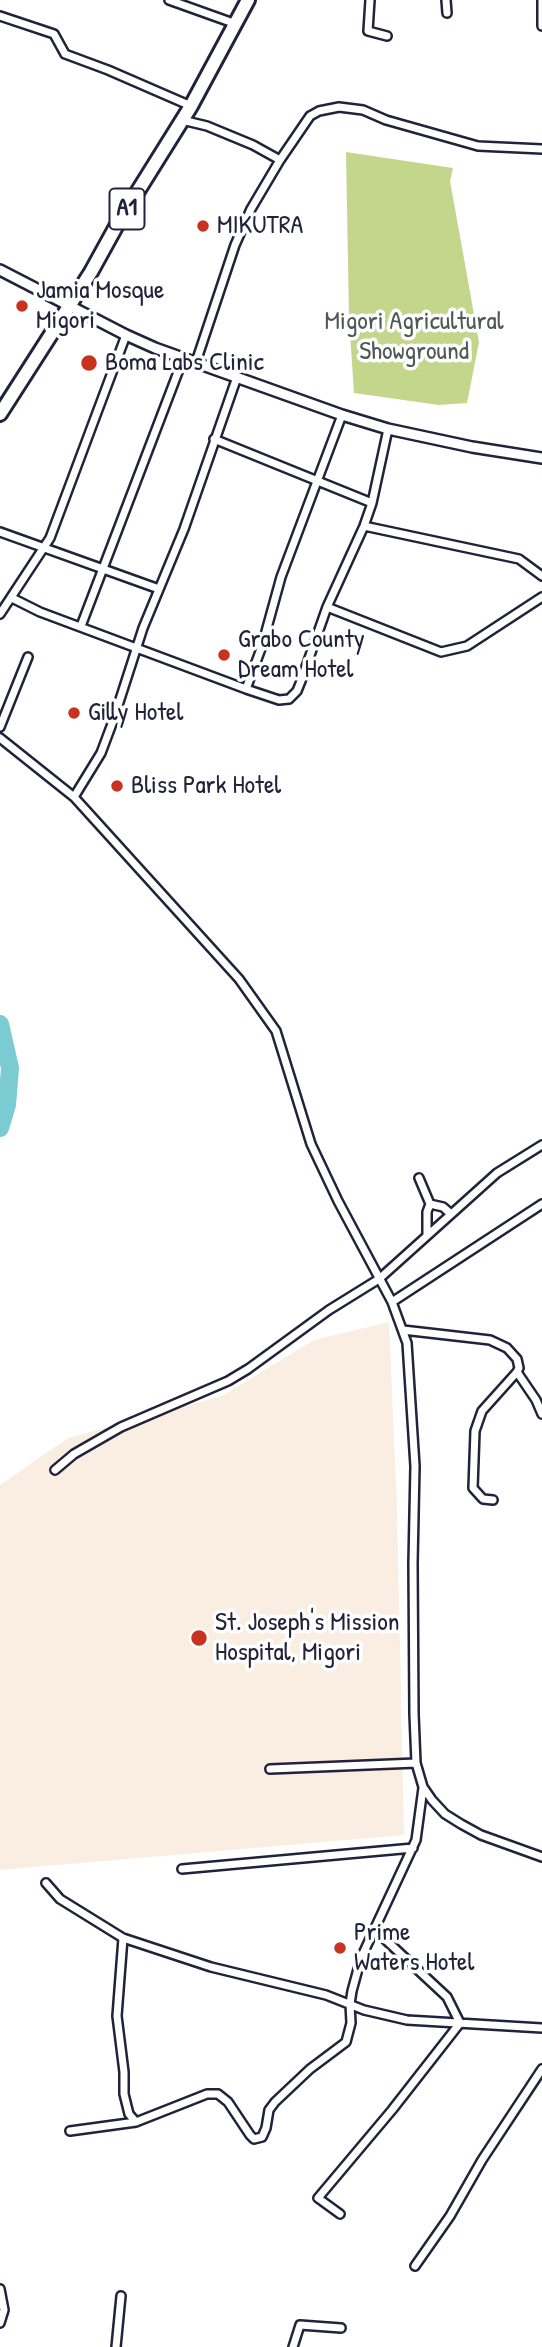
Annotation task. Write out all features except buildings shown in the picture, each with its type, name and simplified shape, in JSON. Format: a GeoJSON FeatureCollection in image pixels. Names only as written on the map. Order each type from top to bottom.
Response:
{"type":"FeatureCollection","features":[{"type":"Feature","properties":{"kind":"highway","name":"A1"},"geometry":{"type":"LineString","coordinates":[[0,414],[191,106],[248,0]]}},
{"type":"Feature","properties":{"kind":"street"},"geometry":{"type":"LineString","coordinates":[[169,0],[236,24]]}},
{"type":"Feature","properties":{"kind":"street"},"geometry":{"type":"LineString","coordinates":[[370,0],[368,31],[387,36]]}},
{"type":"Feature","properties":{"kind":"street"},"geometry":{"type":"LineString","coordinates":[[446,0],[447,12]]}},
{"type":"Feature","properties":{"kind":"street"},"geometry":{"type":"LineString","coordinates":[[542,0],[542,26]]}},
{"type":"Feature","properties":{"kind":"street"},"geometry":{"type":"LineString","coordinates":[[0,16],[54,34],[65,54],[191,106]]}},
{"type":"Feature","properties":{"kind":"street"},"geometry":{"type":"LineString","coordinates":[[196,362],[235,245],[251,209],[310,116],[319,111],[339,107],[363,110],[412,128],[478,146],[542,149]]}},
{"type":"Feature","properties":{"kind":"street"},"geometry":{"type":"LineString","coordinates":[[182,120],[207,126],[280,160]]}},
{"type":"Feature","properties":{"kind":"street"},"geometry":{"type":"LineString","coordinates":[[0,271],[126,335],[183,359],[342,415],[388,429],[472,447],[542,458]]}},
{"type":"Feature","properties":{"kind":"street"},"geometry":{"type":"LineString","coordinates":[[0,614],[44,550],[126,335]]}},
{"type":"Feature","properties":{"kind":"street"},"geometry":{"type":"LineString","coordinates":[[81,626],[183,359]]}},
{"type":"Feature","properties":{"kind":"street"},"geometry":{"type":"LineString","coordinates":[[74,797],[101,752],[136,648],[184,529],[237,377]]}},
{"type":"Feature","properties":{"kind":"street"},"geometry":{"type":"LineString","coordinates":[[246,689],[262,646],[281,577],[342,415]]}},
{"type":"Feature","properties":{"kind":"street"},"geometry":{"type":"LineString","coordinates":[[12,598],[40,612],[246,689],[279,700],[289,699],[306,669],[327,607],[364,526],[372,503],[388,429]]}},
{"type":"Feature","properties":{"kind":"street"},"geometry":{"type":"LineString","coordinates":[[214,439],[372,503]]}},
{"type":"Feature","properties":{"kind":"street"},"geometry":{"type":"LineString","coordinates":[[364,526],[519,559],[542,576]]}},
{"type":"Feature","properties":{"kind":"street"},"geometry":{"type":"LineString","coordinates":[[0,532],[159,589]]}},
{"type":"Feature","properties":{"kind":"street"},"geometry":{"type":"LineString","coordinates":[[327,607],[441,652],[467,646],[542,597]]}},
{"type":"Feature","properties":{"kind":"street"},"geometry":{"type":"LineString","coordinates":[[0,727],[28,657]]}},
{"type":"Feature","properties":{"kind":"street"},"geometry":{"type":"LineString","coordinates":[[0,738],[74,797],[239,979],[267,1015],[283,1051],[311,1144],[392,1302],[403,1330],[409,1361],[415,1466],[413,1674],[416,1763],[423,1787],[445,1814],[461,1824],[481,1835],[542,1857]]}},
{"type":"Feature","properties":{"kind":"street"},"geometry":{"type":"LineString","coordinates":[[55,1470],[75,1454],[121,1427],[229,1381],[266,1357],[329,1310],[379,1279],[509,1164],[542,1145]]}},
{"type":"Feature","properties":{"kind":"street"},"geometry":{"type":"LineString","coordinates":[[419,1178],[430,1204],[427,1212],[427,1235]]}},
{"type":"Feature","properties":{"kind":"street"},"geometry":{"type":"LineString","coordinates":[[392,1302],[542,1203]]}},
{"type":"Feature","properties":{"kind":"street"},"geometry":{"type":"LineString","coordinates":[[430,1204],[443,1207],[451,1214]]}},
{"type":"Feature","properties":{"kind":"street"},"geometry":{"type":"LineString","coordinates":[[403,1330],[489,1340],[512,1353],[519,1363],[517,1372],[482,1411],[475,1431],[473,1488],[483,1499],[493,1500]]}},
{"type":"Feature","properties":{"kind":"street"},"geometry":{"type":"LineString","coordinates":[[517,1372],[542,1414]]}},
{"type":"Feature","properties":{"kind":"street"},"geometry":{"type":"LineString","coordinates":[[270,1769],[416,1763]]}},
{"type":"Feature","properties":{"kind":"street"},"geometry":{"type":"LineString","coordinates":[[71,2131],[136,2122],[212,2093],[222,2096],[254,2139],[262,2137],[269,2110],[275,2102],[310,2069],[346,2042],[351,2023],[350,2004],[361,1958],[413,1848],[418,1831],[423,1787]]}},
{"type":"Feature","properties":{"kind":"street"},"geometry":{"type":"LineString","coordinates":[[182,1869],[413,1848]]}},
{"type":"Feature","properties":{"kind":"street"},"geometry":{"type":"LineString","coordinates":[[47,1883],[60,1899],[123,1938],[211,1967],[407,2020],[542,2028]]}},
{"type":"Feature","properties":{"kind":"street"},"geometry":{"type":"LineString","coordinates":[[374,1929],[447,1997],[460,2023]]}},
{"type":"Feature","properties":{"kind":"street"},"geometry":{"type":"LineString","coordinates":[[123,1938],[117,2016],[124,2094],[129,2114],[136,2122]]}},
{"type":"Feature","properties":{"kind":"street"},"geometry":{"type":"LineString","coordinates":[[340,2214],[318,2198],[460,2023]]}},
{"type":"Feature","properties":{"kind":"street"},"geometry":{"type":"LineString","coordinates":[[415,2266],[450,2216],[482,2160],[542,2069]]}},
{"type":"Feature","properties":{"kind":"street"},"geometry":{"type":"LineString","coordinates":[[0,2289],[4,2310],[0,2323]]}},
{"type":"Feature","properties":{"kind":"street"},"geometry":{"type":"LineString","coordinates":[[116,2347],[121,2296]]}},
{"type":"Feature","properties":{"kind":"street"},"geometry":{"type":"LineString","coordinates":[[293,2347],[300,2325],[341,2328]]}},
{"type":"Feature","properties":{"kind":"shaded area","name":"St. Joseph's Mission Hospital, Migori"},"geometry":{"type":"Polygon","coordinates":[[[389,1322],[397,1509],[404,1835],[0,1870],[0,1485],[68,1438],[222,1396],[314,1340],[389,1322]]]}},
{"type":"Feature","properties":{"kind":"green space","name":"Migori Agricultural Showground"},"geometry":{"type":"Polygon","coordinates":[[[346,152],[453,168],[450,181],[479,342],[467,403],[439,405],[354,393],[349,318],[346,152]]]}},
{"type":"Feature","properties":{"kind":"waterway"},"geometry":{"type":"LineString","coordinates":[[0,1024],[10,1068],[7,1105],[0,1128]]}},
{"type":"Feature","properties":{"kind":"place","name":"MIKUTRA"},"geometry":{"type":"Point","coordinates":[203,226]}},
{"type":"Feature","properties":{"kind":"place","name":"Jamia Mosque Migori"},"geometry":{"type":"Point","coordinates":[22,306]}},
{"type":"Feature","properties":{"kind":"place","name":"Boma Labs Clinic"},"geometry":{"type":"Point","coordinates":[89,363]}},
{"type":"Feature","properties":{"kind":"place","name":"Grabo County Dream Hotel"},"geometry":{"type":"Point","coordinates":[224,655]}},
{"type":"Feature","properties":{"kind":"place","name":"Gilly Hotel"},"geometry":{"type":"Point","coordinates":[74,713]}},
{"type":"Feature","properties":{"kind":"place","name":"Bliss Park Hotel"},"geometry":{"type":"Point","coordinates":[117,786]}},
{"type":"Feature","properties":{"kind":"place","name":"St. Joseph's Mission Hospital, Migori"},"geometry":{"type":"Point","coordinates":[199,1638]}},
{"type":"Feature","properties":{"kind":"place","name":"Prime Waters Hotel"},"geometry":{"type":"Point","coordinates":[340,1948]}}]}
